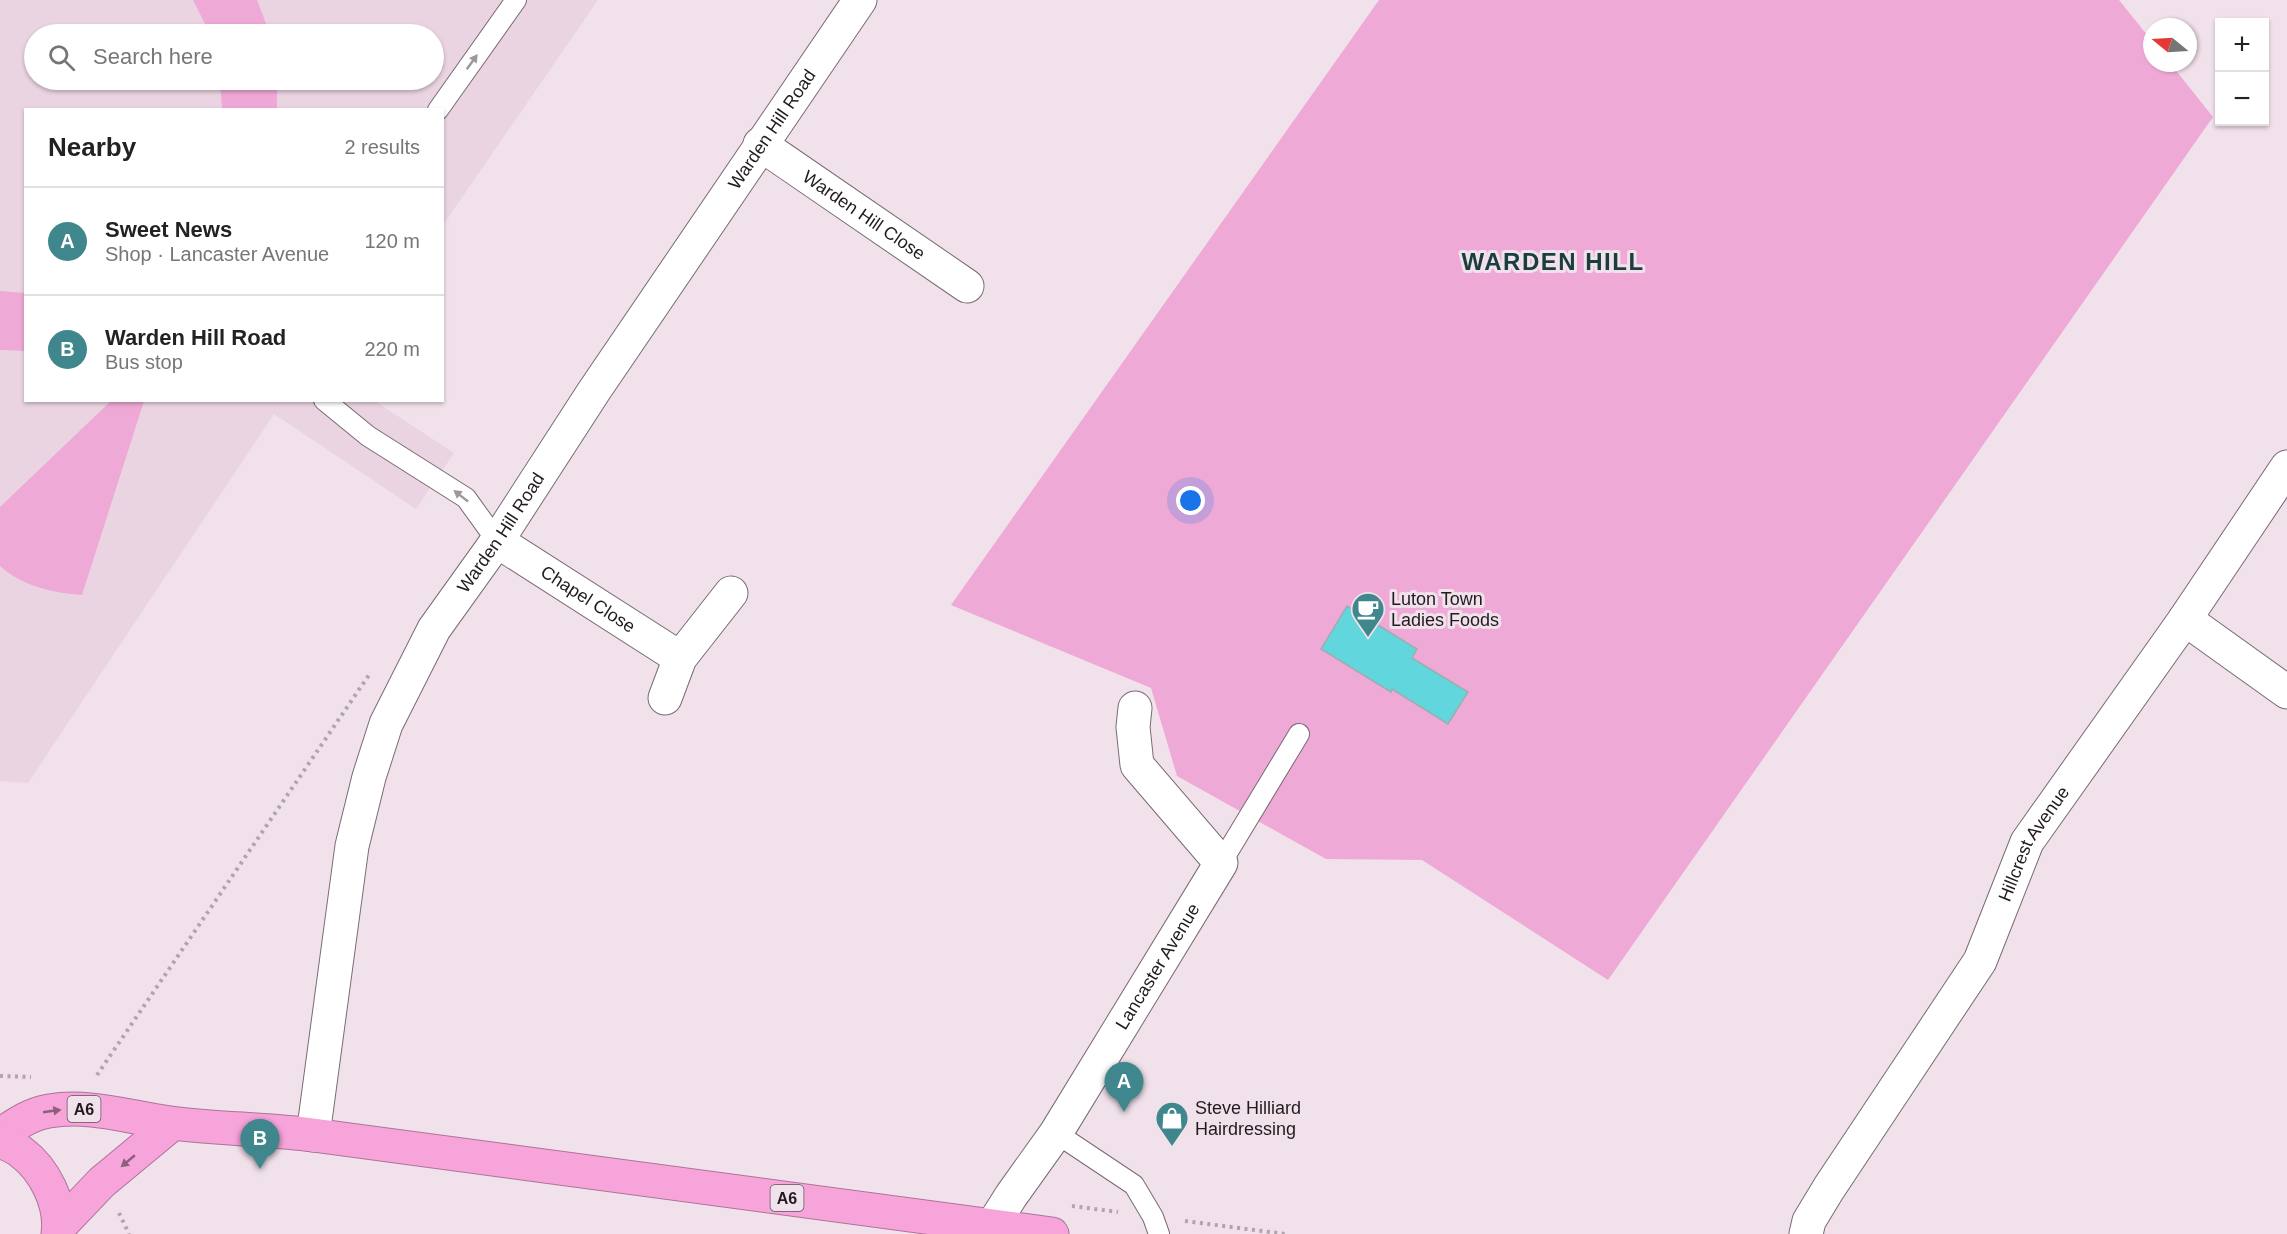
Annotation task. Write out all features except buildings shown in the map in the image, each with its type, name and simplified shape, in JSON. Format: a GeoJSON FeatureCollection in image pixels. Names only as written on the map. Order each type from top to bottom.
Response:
{"type":"FeatureCollection","features":[{"type":"Feature","properties":{"kind":"highway","name":"A6"},"geometry":{"type":"LineString","coordinates":[[0,1135],[25,1119],[47,1111],[80,1108],[172,1124],[266,1129],[1052,1234]]}},
{"type":"Feature","properties":{"kind":"highway"},"geometry":{"type":"LineString","coordinates":[[58,1231],[102,1182],[172,1124]]}},
{"type":"Feature","properties":{"kind":"highway"},"geometry":{"type":"LineString","coordinates":[[0,1141],[21,1152],[41,1172],[54,1198],[58,1231]]}},
{"type":"Feature","properties":{"kind":"street","name":"Warden Hill Road"},"geometry":{"type":"LineString","coordinates":[[313,1135],[352,846],[369,777],[386,724],[434,629],[497,542],[594,391],[860,0]]}},
{"type":"Feature","properties":{"kind":"street","name":"Warden Hill Close"},"geometry":{"type":"LineString","coordinates":[[760,144],[967,286]]}},
{"type":"Feature","properties":{"kind":"street","name":"Hillcrest Avenue"},"geometry":{"type":"LineString","coordinates":[[1806,1234],[1809,1221],[1829,1188],[1980,961],[2027,842],[2185,619],[2287,467]]}},
{"type":"Feature","properties":{"kind":"street","name":"Chapel Close"},"geometry":{"type":"LineString","coordinates":[[497,542],[680,658]]}},
{"type":"Feature","properties":{"kind":"street"},"geometry":{"type":"LineString","coordinates":[[665,698],[680,658],[731,593]]}},
{"type":"Feature","properties":{"kind":"street"},"geometry":{"type":"LineString","coordinates":[[2185,619],[2287,692]]}},
{"type":"Feature","properties":{"kind":"street"},"geometry":{"type":"LineString","coordinates":[[1135,708],[1132,727],[1137,765],[1221,864]]}},
{"type":"Feature","properties":{"kind":"street","name":"Lancaster Avenue"},"geometry":{"type":"LineString","coordinates":[[992,1226],[1056,1132],[1221,864]]}},
{"type":"Feature","properties":{"kind":"lane"},"geometry":{"type":"LineString","coordinates":[[439,108],[516,0]]}},
{"type":"Feature","properties":{"kind":"lane"},"geometry":{"type":"LineString","coordinates":[[326,402],[368,436],[466,498],[497,542]]}},
{"type":"Feature","properties":{"kind":"lane"},"geometry":{"type":"LineString","coordinates":[[1221,864],[1299,734]]}},
{"type":"Feature","properties":{"kind":"lane"},"geometry":{"type":"LineString","coordinates":[[1056,1132],[1134,1185],[1153,1217],[1159,1234]]}},
{"type":"Feature","properties":{"kind":"path"},"geometry":{"type":"LineString","coordinates":[[93,1081],[371,671]]}},
{"type":"Feature","properties":{"kind":"path"},"geometry":{"type":"LineString","coordinates":[[119,1212],[129,1234]]}},
{"type":"Feature","properties":{"kind":"shaded area"},"geometry":{"type":"Polygon","coordinates":[[[0,0],[598,0],[444,224],[444,108],[24,108],[24,402],[377,402],[454,453],[416,509],[274,414],[28,783],[0,781],[0,0]]]}},
{"type":"Feature","properties":{"kind":"shaded area"},"geometry":{"type":"Polygon","coordinates":[[[193,0],[257,0],[266,24],[205,24],[193,0]]]}},
{"type":"Feature","properties":{"kind":"shaded area"},"geometry":{"type":"Polygon","coordinates":[[[1379,0],[2119,0],[2143,30],[2143,72],[2177,72],[2213,117],[1608,980],[1422,860],[1326,859],[1177,776],[1151,688],[951,605],[1379,0]]]}},
{"type":"Feature","properties":{"kind":"shaded area"},"geometry":{"type":"Polygon","coordinates":[[[221,90],[277,90],[277,108],[222,108],[221,90]]]}},
{"type":"Feature","properties":{"kind":"shaded area"},"geometry":{"type":"Polygon","coordinates":[[[0,291],[24,293],[24,351],[0,350],[0,291]]]}},
{"type":"Feature","properties":{"kind":"shaded area"},"geometry":{"type":"Polygon","coordinates":[[[110,402],[144,402],[82,595],[38,587],[18,579],[0,566],[0,507],[110,402]]]}},
{"type":"Feature","properties":{"kind":"place","name":"Luton Town Ladies Foods"},"geometry":{"type":"Point","coordinates":[1368,638]}},
{"type":"Feature","properties":{"kind":"place","name":"Sweet News"},"geometry":{"type":"Point","coordinates":[1124,1112]}},
{"type":"Feature","properties":{"kind":"place","name":"Steve Hilliard Hairdressing"},"geometry":{"type":"Point","coordinates":[1172,1147]}},
{"type":"Feature","properties":{"kind":"place","name":"Warden Hill Road"},"geometry":{"type":"Point","coordinates":[260,1169]}},
{"type":"Feature","properties":{"kind":"district","name":"WARDEN HILL"},"geometry":{"type":"Point","coordinates":[1553,262]}}]}
